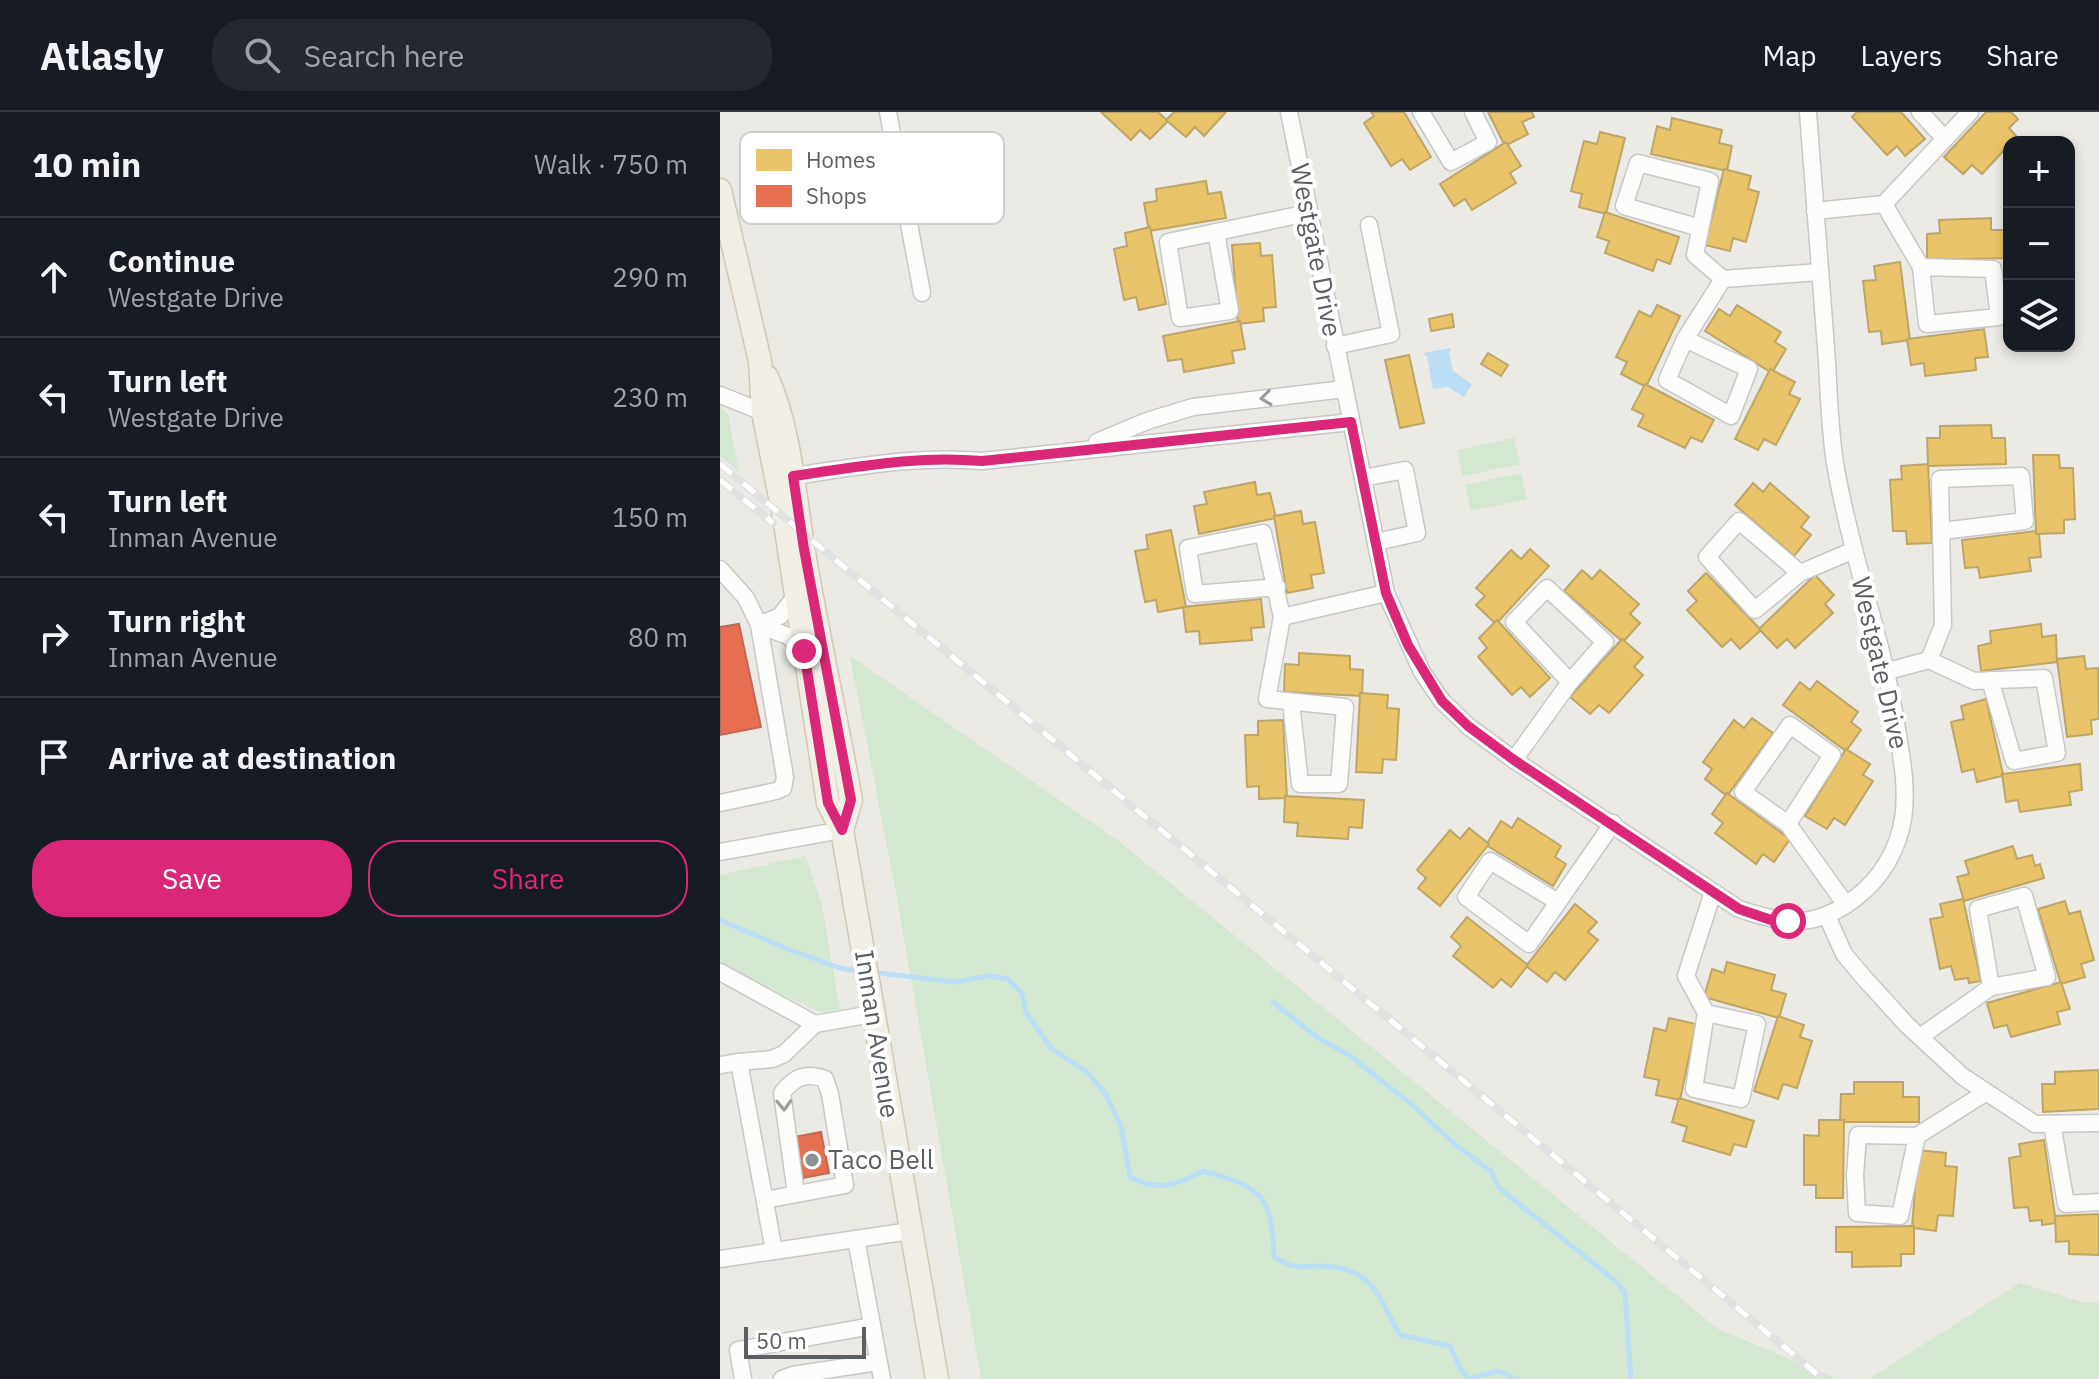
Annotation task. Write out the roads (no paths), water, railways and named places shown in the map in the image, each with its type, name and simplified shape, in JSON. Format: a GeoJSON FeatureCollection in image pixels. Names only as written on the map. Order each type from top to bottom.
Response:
{"type":"FeatureCollection","features":[{"type":"Feature","properties":{"kind":"main road","name":"Inman Avenue"},"geometry":{"type":"LineString","coordinates":[[721,202],[760,361],[776,398],[793,476],[851,800],[842,830]]}},
{"type":"Feature","properties":{"kind":"main road","name":"Inman Avenue"},"geometry":{"type":"LineString","coordinates":[[760,361],[763,412],[784,517],[828,803],[842,830],[937,1379]]}},
{"type":"Feature","properties":{"kind":"street"},"geometry":{"type":"LineString","coordinates":[[888,112],[892,132]]}},
{"type":"Feature","properties":{"kind":"street","name":"Westgate Drive"},"geometry":{"type":"LineString","coordinates":[[1289,112],[1386,593],[1408,645],[1442,701],[1468,726],[1514,760],[1613,823],[1659,858],[1739,909],[1774,921],[1827,916],[1867,889],[1883,869],[1895,846],[1902,821],[1905,780],[1888,671],[1854,550],[1835,466],[1808,112]]}},
{"type":"Feature","properties":{"kind":"street"},"geometry":{"type":"LineString","coordinates":[[1421,112],[1451,162],[1488,142],[1473,112]]}},
{"type":"Feature","properties":{"kind":"street"},"geometry":{"type":"LineString","coordinates":[[1920,112],[1945,139]]}},
{"type":"Feature","properties":{"kind":"street"},"geometry":{"type":"LineString","coordinates":[[1815,211],[1884,204],[1970,112]]}},
{"type":"Feature","properties":{"kind":"street"},"geometry":{"type":"LineString","coordinates":[[1700,228],[1624,206],[1638,163],[1710,181],[1695,255],[1723,279],[1820,272]]}},
{"type":"Feature","properties":{"kind":"street"},"geometry":{"type":"LineString","coordinates":[[1884,204],[1921,267],[1927,324],[1999,317],[1993,269],[1921,267]]}},
{"type":"Feature","properties":{"kind":"street"},"geometry":{"type":"LineString","coordinates":[[1216,232],[1230,311],[1180,318],[1168,242],[1216,232],[1308,213]]}},
{"type":"Feature","properties":{"kind":"street"},"geometry":{"type":"LineString","coordinates":[[909,224],[922,293]]}},
{"type":"Feature","properties":{"kind":"street"},"geometry":{"type":"LineString","coordinates":[[1335,346],[1391,334],[1369,225]]}},
{"type":"Feature","properties":{"kind":"street"},"geometry":{"type":"LineString","coordinates":[[1685,339],[1749,369],[1731,416],[1667,380],[1685,339],[1723,279]]}},
{"type":"Feature","properties":{"kind":"street"},"geometry":{"type":"LineString","coordinates":[[1082,449],[1147,421],[1193,407],[1344,389]]}},
{"type":"Feature","properties":{"kind":"street"},"geometry":{"type":"LineString","coordinates":[[720,395],[763,412]]}},
{"type":"Feature","properties":{"kind":"street"},"geometry":{"type":"LineString","coordinates":[[793,476],[940,457],[982,461],[1351,422]]}},
{"type":"Feature","properties":{"kind":"street"},"geometry":{"type":"LineString","coordinates":[[1363,478],[1405,470],[1417,533],[1376,542]]}},
{"type":"Feature","properties":{"kind":"street"},"geometry":{"type":"LineString","coordinates":[[1929,660],[1943,625],[1940,479],[2021,476],[2025,521],[1942,531]]}},
{"type":"Feature","properties":{"kind":"street"},"geometry":{"type":"LineString","coordinates":[[1800,573],[1739,521],[1707,557],[1755,610],[1800,573],[1854,550]]}},
{"type":"Feature","properties":{"kind":"street"},"geometry":{"type":"LineString","coordinates":[[1277,587],[1195,594],[1188,548],[1263,533],[1277,587],[1282,617],[1267,699],[1345,707],[1339,784],[1300,784],[1291,702]]}},
{"type":"Feature","properties":{"kind":"street"},"geometry":{"type":"LineString","coordinates":[[720,569],[728,586],[746,598],[759,625],[783,763],[783,788],[720,803]]}},
{"type":"Feature","properties":{"kind":"street"},"geometry":{"type":"LineString","coordinates":[[1514,760],[1570,682],[1605,642],[1547,588],[1514,622],[1570,682]]}},
{"type":"Feature","properties":{"kind":"street"},"geometry":{"type":"LineString","coordinates":[[1282,617],[1386,593]]}},
{"type":"Feature","properties":{"kind":"street"},"geometry":{"type":"LineString","coordinates":[[759,625],[780,616],[795,597]]}},
{"type":"Feature","properties":{"kind":"street"},"geometry":{"type":"LineString","coordinates":[[759,625],[788,636],[804,651]]}},
{"type":"Feature","properties":{"kind":"street"},"geometry":{"type":"LineString","coordinates":[[1888,671],[1929,660],[1974,681],[1990,680],[2044,678],[2057,753],[2014,761],[1990,680]]}},
{"type":"Feature","properties":{"kind":"street"},"geometry":{"type":"LineString","coordinates":[[1788,824],[1832,755],[1790,725],[1743,792],[1788,824],[1846,905]]}},
{"type":"Feature","properties":{"kind":"street"},"geometry":{"type":"LineString","coordinates":[[1558,902],[1490,861],[1466,897],[1529,944],[1613,823]]}},
{"type":"Feature","properties":{"kind":"street"},"geometry":{"type":"LineString","coordinates":[[720,852],[842,830]]}},
{"type":"Feature","properties":{"kind":"street"},"geometry":{"type":"LineString","coordinates":[[1706,1013],[1757,1024],[1741,1099],[1694,1089],[1706,1013],[1686,976],[1713,892]]}},
{"type":"Feature","properties":{"kind":"street"},"geometry":{"type":"LineString","coordinates":[[1920,1037],[1991,987],[2047,977],[2024,896],[1978,909],[1991,987]]}},
{"type":"Feature","properties":{"kind":"street"},"geometry":{"type":"LineString","coordinates":[[1827,916],[1844,954],[1920,1037],[1962,1076],[2035,1124],[2099,1123]]}},
{"type":"Feature","properties":{"kind":"street"},"geometry":{"type":"LineString","coordinates":[[720,972],[815,1024]]}},
{"type":"Feature","properties":{"kind":"street"},"geometry":{"type":"LineString","coordinates":[[720,1065],[772,1059],[784,1054],[815,1024],[872,1014]]}},
{"type":"Feature","properties":{"kind":"street"},"geometry":{"type":"LineString","coordinates":[[739,1062],[774,1251]]}},
{"type":"Feature","properties":{"kind":"street"},"geometry":{"type":"LineString","coordinates":[[765,1200],[845,1185],[830,1094],[825,1079],[814,1075],[801,1076],[789,1083],[782,1093],[796,1194]]}},
{"type":"Feature","properties":{"kind":"street"},"geometry":{"type":"LineString","coordinates":[[1917,1136],[1900,1216],[1857,1213],[1855,1175],[1858,1135],[1917,1136],[1985,1093]]}},
{"type":"Feature","properties":{"kind":"street"},"geometry":{"type":"LineString","coordinates":[[2052,1124],[2066,1204],[2099,1202]]}},
{"type":"Feature","properties":{"kind":"street"},"geometry":{"type":"LineString","coordinates":[[720,1259],[910,1231]]}},
{"type":"Feature","properties":{"kind":"street"},"geometry":{"type":"LineString","coordinates":[[856,1239],[882,1379]]}},
{"type":"Feature","properties":{"kind":"street"},"geometry":{"type":"LineString","coordinates":[[743,1379],[738,1350],[872,1326]]}},
{"type":"Feature","properties":{"kind":"street"},"geometry":{"type":"LineString","coordinates":[[782,1379],[878,1362]]}},
{"type":"Feature","properties":{"kind":"street"},"geometry":{"type":"LineString","coordinates":[[813,1379],[843,1367]]}},
{"type":"Feature","properties":{"kind":"water"},"geometry":{"type":"Polygon","coordinates":[[[1451,348],[1449,353],[1453,371],[1472,384],[1464,397],[1448,387],[1433,389],[1427,357],[1423,353],[1451,348]]]}},
{"type":"Feature","properties":{"kind":"waterway"},"geometry":{"type":"LineString","coordinates":[[720,920],[790,950],[843,969],[861,971]]}},
{"type":"Feature","properties":{"kind":"waterway"},"geometry":{"type":"LineString","coordinates":[[871,972],[955,982],[990,976],[1008,979],[1022,993],[1026,1012],[1051,1048],[1087,1072],[1105,1093],[1121,1126],[1130,1177],[1140,1182],[1167,1185],[1203,1171],[1239,1182],[1260,1197],[1266,1207],[1274,1257],[1297,1266],[1321,1266],[1353,1272],[1372,1287],[1400,1335],[1450,1346],[1461,1370],[1469,1379],[1498,1371],[1517,1379]]}},
{"type":"Feature","properties":{"kind":"waterway"},"geometry":{"type":"LineString","coordinates":[[1273,1002],[1318,1038],[1349,1055],[1410,1103],[1457,1146],[1491,1171],[1499,1188],[1617,1282],[1625,1293],[1631,1379]]}},
{"type":"Feature","properties":{"kind":"railway"},"geometry":{"type":"LineString","coordinates":[[720,464],[1823,1379]]}},
{"type":"Feature","properties":{"kind":"railway"},"geometry":{"type":"LineString","coordinates":[[720,480],[773,523]]}},
{"type":"Feature","properties":{"kind":"place","name":"Taco Bell"},"geometry":{"type":"Point","coordinates":[812,1160]}}]}
